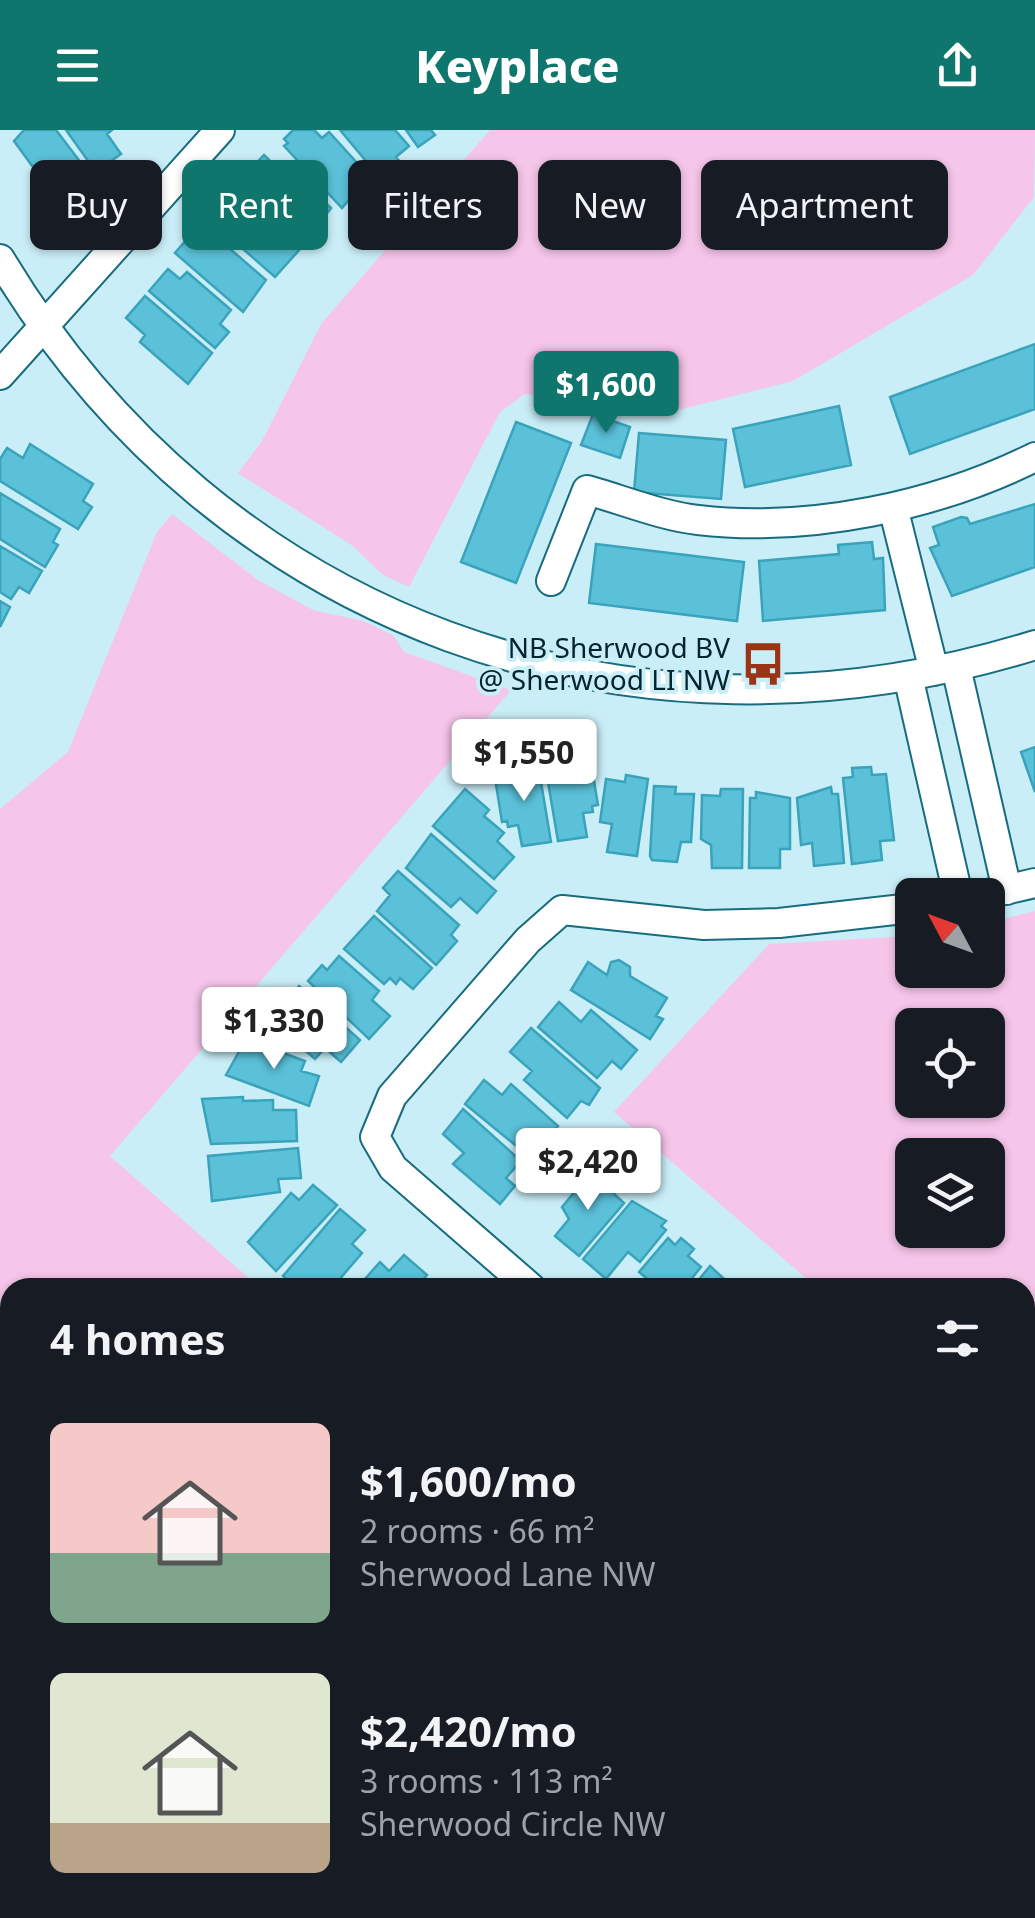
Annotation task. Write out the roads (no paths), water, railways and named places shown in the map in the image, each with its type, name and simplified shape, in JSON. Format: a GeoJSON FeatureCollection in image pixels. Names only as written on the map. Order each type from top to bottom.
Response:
{"type":"FeatureCollection","features":[{"type":"Feature","properties":{"kind":"street"},"geometry":{"type":"LineString","coordinates":[[0,375],[220,130]]}},
{"type":"Feature","properties":{"kind":"street"},"geometry":{"type":"LineString","coordinates":[[0,259],[45,328],[128,426],[223,510],[326,579],[431,631],[535,666],[679,690],[803,690],[932,671],[1035,646]]}},
{"type":"Feature","properties":{"kind":"street"},"geometry":{"type":"LineString","coordinates":[[551,581],[587,490],[696,520],[777,522],[893,507],[1035,457]]}},
{"type":"Feature","properties":{"kind":"street"},"geometry":{"type":"LineString","coordinates":[[893,507],[932,671],[991,878]]}},
{"type":"Feature","properties":{"kind":"street"},"geometry":{"type":"LineString","coordinates":[[932,671],[956,878]]}},
{"type":"Feature","properties":{"kind":"street"},"geometry":{"type":"LineString","coordinates":[[1005,890],[1035,884]]}},
{"type":"Feature","properties":{"kind":"street"},"geometry":{"type":"LineString","coordinates":[[520,1278],[393,1168],[375,1137],[392,1096],[528,940],[562,910],[704,925],[798,921],[895,910]]}},
{"type":"Feature","properties":{"kind":"place","name":"NB Sherwood BV @ Sherwood LI NW"},"geometry":{"type":"Point","coordinates":[763,664]}}]}
